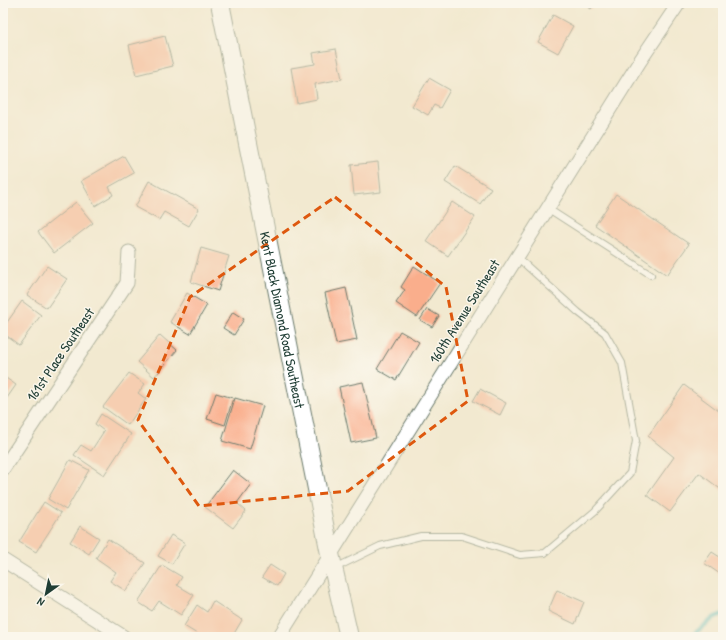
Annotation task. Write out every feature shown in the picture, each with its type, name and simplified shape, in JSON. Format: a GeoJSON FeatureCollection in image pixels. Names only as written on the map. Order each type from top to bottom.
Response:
{"type":"FeatureCollection","features":[{"type":"Feature","properties":{"kind":"street","name":"Kent Black Diamond Road Southeast"},"geometry":{"type":"LineString","coordinates":[[220,3],[332,561],[349,637]]}},
{"type":"Feature","properties":{"kind":"street","name":"160th Avenue Southeast"},"geometry":{"type":"LineString","coordinates":[[279,637],[332,561],[517,257],[640,61],[679,3]]}},
{"type":"Feature","properties":{"kind":"street","name":"161st Place Southeast"},"geometry":{"type":"LineString","coordinates":[[3,469],[127,283],[129,252]]}},
{"type":"Feature","properties":{"kind":"street"},"geometry":{"type":"LineString","coordinates":[[3,560],[124,637]]}},
{"type":"Feature","properties":{"kind":"lane"},"geometry":{"type":"LineString","coordinates":[[548,208],[651,275]]}},
{"type":"Feature","properties":{"kind":"lane"},"geometry":{"type":"LineString","coordinates":[[332,561],[380,546],[421,536],[462,536],[520,555],[545,553],[595,511],[630,473],[636,441],[622,363],[605,333],[578,312],[517,257]]}},
{"type":"Feature","properties":{"kind":"highlighted area"},"geometry":{"type":"Polygon","coordinates":[[[335,197],[446,287],[468,401],[348,491],[199,506],[138,420],[190,297],[335,197]]]}},
{"type":"Feature","properties":{"kind":"building"},"geometry":{"type":"Polygon","coordinates":[[[582,3],[596,3],[591,9],[582,3]]]}},
{"type":"Feature","properties":{"kind":"building"},"geometry":{"type":"Polygon","coordinates":[[[553,15],[573,26],[558,53],[538,42],[553,15]]]}},
{"type":"Feature","properties":{"kind":"building"},"geometry":{"type":"Polygon","coordinates":[[[165,36],[173,66],[136,75],[129,45],[165,36]]]}},
{"type":"Feature","properties":{"kind":"building"},"geometry":{"type":"Polygon","coordinates":[[[336,49],[342,79],[315,84],[317,99],[297,103],[291,68],[315,64],[313,53],[336,49]]]}},
{"type":"Feature","properties":{"kind":"building"},"geometry":{"type":"Polygon","coordinates":[[[429,78],[450,90],[440,108],[434,105],[428,115],[412,106],[429,78]]]}},
{"type":"Feature","properties":{"kind":"building"},"geometry":{"type":"Polygon","coordinates":[[[124,156],[134,173],[109,187],[113,195],[95,206],[81,181],[124,156]]]}},
{"type":"Feature","properties":{"kind":"building"},"geometry":{"type":"Polygon","coordinates":[[[378,162],[381,192],[354,195],[351,165],[378,162]]]}},
{"type":"Feature","properties":{"kind":"building"},"geometry":{"type":"Polygon","coordinates":[[[455,166],[491,188],[480,204],[445,182],[455,166]]]}},
{"type":"Feature","properties":{"kind":"building"},"geometry":{"type":"Polygon","coordinates":[[[149,181],[199,209],[189,226],[164,212],[159,220],[135,207],[149,181]]]}},
{"type":"Feature","properties":{"kind":"building"},"geometry":{"type":"Polygon","coordinates":[[[616,194],[689,244],[667,275],[595,225],[616,194]]]}},
{"type":"Feature","properties":{"kind":"building"},"geometry":{"type":"Polygon","coordinates":[[[76,202],[93,223],[54,253],[38,232],[76,202]]]}},
{"type":"Feature","properties":{"kind":"building"},"geometry":{"type":"Polygon","coordinates":[[[452,202],[475,217],[448,256],[426,241],[452,202]]]}},
{"type":"Feature","properties":{"kind":"building"},"geometry":{"type":"Polygon","coordinates":[[[201,248],[229,256],[218,291],[191,282],[201,248]]]}},
{"type":"Feature","properties":{"kind":"building"},"geometry":{"type":"Polygon","coordinates":[[[47,266],[67,279],[47,308],[27,295],[47,266]]]}},
{"type":"Feature","properties":{"kind":"building"},"geometry":{"type":"Polygon","coordinates":[[[414,266],[440,283],[417,317],[396,303],[405,290],[401,287],[414,266]]]}},
{"type":"Feature","properties":{"kind":"building"},"geometry":{"type":"Polygon","coordinates":[[[346,288],[357,340],[336,344],[325,293],[346,288]]]}},
{"type":"Feature","properties":{"kind":"building"},"geometry":{"type":"Polygon","coordinates":[[[187,293],[207,305],[190,334],[170,322],[187,293]]]}},
{"type":"Feature","properties":{"kind":"building"},"geometry":{"type":"Polygon","coordinates":[[[22,301],[41,315],[19,345],[3,333],[3,328],[22,301]]]}},
{"type":"Feature","properties":{"kind":"building"},"geometry":{"type":"Polygon","coordinates":[[[427,309],[439,316],[432,327],[420,320],[427,309]]]}},
{"type":"Feature","properties":{"kind":"building"},"geometry":{"type":"Polygon","coordinates":[[[233,312],[244,319],[234,335],[223,328],[233,312]]]}},
{"type":"Feature","properties":{"kind":"building"},"geometry":{"type":"Polygon","coordinates":[[[400,331],[419,342],[396,380],[377,369],[400,331]]]}},
{"type":"Feature","properties":{"kind":"building"},"geometry":{"type":"Polygon","coordinates":[[[160,335],[177,350],[154,377],[137,362],[160,335]]]}},
{"type":"Feature","properties":{"kind":"building"},"geometry":{"type":"Polygon","coordinates":[[[129,373],[145,384],[138,393],[146,399],[128,425],[103,407],[129,373]]]}},
{"type":"Feature","properties":{"kind":"building"},"geometry":{"type":"Polygon","coordinates":[[[3,376],[16,385],[7,398],[3,396],[3,376]]]}},
{"type":"Feature","properties":{"kind":"building"},"geometry":{"type":"Polygon","coordinates":[[[363,382],[376,438],[351,443],[339,387],[363,382]]]}},
{"type":"Feature","properties":{"kind":"building"},"geometry":{"type":"Polygon","coordinates":[[[684,385],[723,414],[723,491],[699,473],[670,512],[647,495],[674,457],[648,436],[684,385]]]}},
{"type":"Feature","properties":{"kind":"building"},"geometry":{"type":"Polygon","coordinates":[[[480,389],[506,403],[500,415],[473,401],[480,389]]]}},
{"type":"Feature","properties":{"kind":"building"},"geometry":{"type":"Polygon","coordinates":[[[216,393],[233,398],[225,425],[207,419],[216,393]]]}},
{"type":"Feature","properties":{"kind":"building"},"geometry":{"type":"Polygon","coordinates":[[[235,398],[263,406],[250,449],[222,441],[235,398]]]}},
{"type":"Feature","properties":{"kind":"building"},"geometry":{"type":"Polygon","coordinates":[[[101,414],[131,434],[104,475],[74,455],[81,445],[91,451],[104,431],[95,424],[101,414]]]}},
{"type":"Feature","properties":{"kind":"building"},"geometry":{"type":"Polygon","coordinates":[[[70,460],[89,470],[66,510],[48,499],[70,460]]]}},
{"type":"Feature","properties":{"kind":"building"},"geometry":{"type":"Polygon","coordinates":[[[233,470],[251,484],[237,503],[246,511],[233,528],[205,507],[233,470]]]}},
{"type":"Feature","properties":{"kind":"building"},"geometry":{"type":"Polygon","coordinates":[[[44,502],[61,513],[36,552],[19,542],[44,502]]]}},
{"type":"Feature","properties":{"kind":"building"},"geometry":{"type":"Polygon","coordinates":[[[80,526],[99,538],[89,554],[70,542],[80,526]]]}},
{"type":"Feature","properties":{"kind":"building"},"geometry":{"type":"Polygon","coordinates":[[[171,535],[185,543],[172,564],[158,556],[171,535]]]}},
{"type":"Feature","properties":{"kind":"building"},"geometry":{"type":"Polygon","coordinates":[[[108,539],[145,563],[126,591],[110,581],[116,572],[96,558],[108,539]]]}},
{"type":"Feature","properties":{"kind":"building"},"geometry":{"type":"Polygon","coordinates":[[[712,552],[723,559],[723,569],[720,574],[704,563],[712,552]]]}},
{"type":"Feature","properties":{"kind":"building"},"geometry":{"type":"Polygon","coordinates":[[[162,565],[182,577],[177,585],[194,595],[181,615],[159,601],[152,611],[138,602],[162,565]]]}},
{"type":"Feature","properties":{"kind":"building"},"geometry":{"type":"Polygon","coordinates":[[[270,565],[284,574],[277,586],[262,577],[270,565]]]}},
{"type":"Feature","properties":{"kind":"building"},"geometry":{"type":"Polygon","coordinates":[[[557,590],[584,602],[575,624],[548,611],[557,590]]]}},
{"type":"Feature","properties":{"kind":"building"},"geometry":{"type":"Polygon","coordinates":[[[213,601],[242,620],[232,637],[202,637],[184,626],[197,605],[207,612],[213,601]]]}},
{"type":"Feature","properties":{"kind":"waterway"},"geometry":{"type":"LineString","coordinates":[[690,637],[715,617],[723,614]]}}]}
